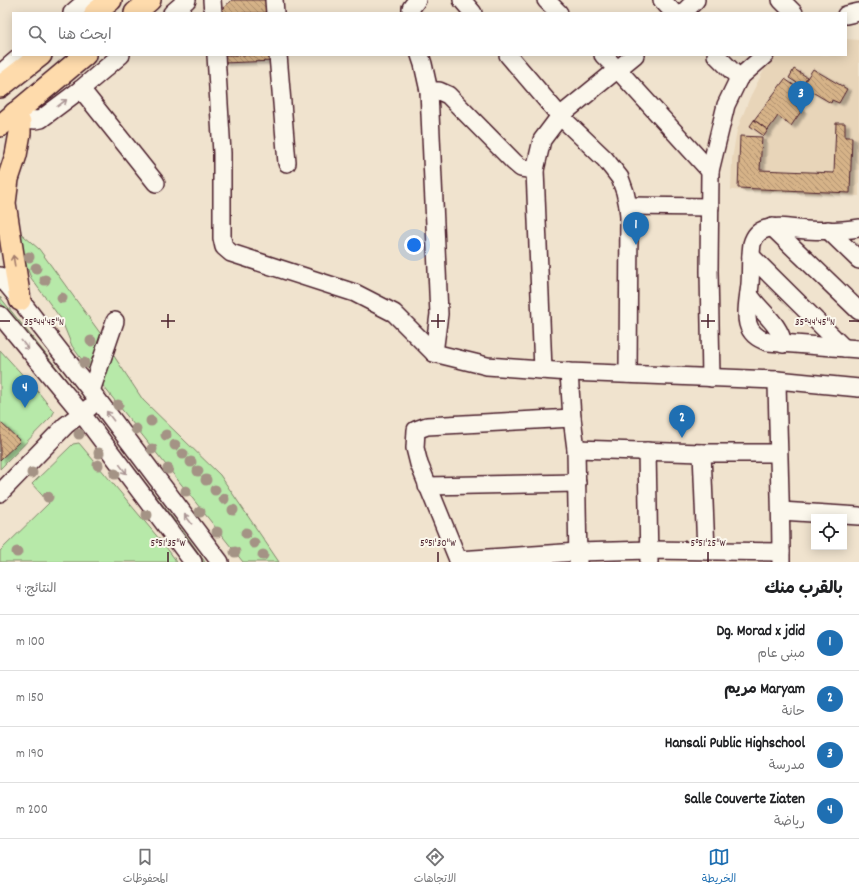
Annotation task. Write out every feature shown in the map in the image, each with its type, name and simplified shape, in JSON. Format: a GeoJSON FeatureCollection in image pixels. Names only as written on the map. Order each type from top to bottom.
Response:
{"type":"FeatureCollection","features":[{"type":"Feature","properties":{"kind":"main road"},"geometry":{"type":"LineString","coordinates":[[96,12],[111,0]]}},
{"type":"Feature","properties":{"kind":"main road"},"geometry":{"type":"LineString","coordinates":[[136,12],[150,0]]}},
{"type":"Feature","properties":{"kind":"main road"},"geometry":{"type":"LineString","coordinates":[[1,81],[39,56]]}},
{"type":"Feature","properties":{"kind":"main road"},"geometry":{"type":"LineString","coordinates":[[20,300],[5,203],[8,179],[16,155],[20,128],[20,123],[11,117],[84,56]]}},
{"type":"Feature","properties":{"kind":"street"},"geometry":{"type":"LineString","coordinates":[[73,12],[87,0]]}},
{"type":"Feature","properties":{"kind":"street"},"geometry":{"type":"LineString","coordinates":[[173,12],[187,0]]}},
{"type":"Feature","properties":{"kind":"street"},"geometry":{"type":"LineString","coordinates":[[212,0],[213,12]]}},
{"type":"Feature","properties":{"kind":"street"},"geometry":{"type":"LineString","coordinates":[[274,0],[275,12]]}},
{"type":"Feature","properties":{"kind":"street"},"geometry":{"type":"LineString","coordinates":[[411,12],[411,8],[417,0]]}},
{"type":"Feature","properties":{"kind":"street"},"geometry":{"type":"LineString","coordinates":[[462,0],[472,12]]}},
{"type":"Feature","properties":{"kind":"street"},"geometry":{"type":"LineString","coordinates":[[546,0],[558,12]]}},
{"type":"Feature","properties":{"kind":"street"},"geometry":{"type":"LineString","coordinates":[[662,0],[673,12]]}},
{"type":"Feature","properties":{"kind":"street"},"geometry":{"type":"LineString","coordinates":[[684,12],[696,0]]}},
{"type":"Feature","properties":{"kind":"street"},"geometry":{"type":"LineString","coordinates":[[781,0],[793,12]]}},
{"type":"Feature","properties":{"kind":"street"},"geometry":{"type":"LineString","coordinates":[[847,15],[859,12]]}},
{"type":"Feature","properties":{"kind":"street"},"geometry":{"type":"LineString","coordinates":[[1,81],[21,56]]}},
{"type":"Feature","properties":{"kind":"street"},"geometry":{"type":"LineString","coordinates":[[18,140],[32,126],[81,89],[120,56]]}},
{"type":"Feature","properties":{"kind":"street"},"geometry":{"type":"LineString","coordinates":[[216,56],[222,153],[222,238],[224,247],[231,253],[355,293],[394,313],[434,353],[487,366],[569,372],[777,380],[859,388]]}},
{"type":"Feature","properties":{"kind":"street"},"geometry":{"type":"LineString","coordinates":[[278,56],[287,163]]}},
{"type":"Feature","properties":{"kind":"street"},"geometry":{"type":"LineString","coordinates":[[420,56],[429,91],[439,314],[434,353]]}},
{"type":"Feature","properties":{"kind":"street"},"geometry":{"type":"LineString","coordinates":[[509,56],[560,116],[605,159],[620,178],[628,206],[628,374]]}},
{"type":"Feature","properties":{"kind":"street"},"geometry":{"type":"LineString","coordinates":[[604,56],[710,171]]}},
{"type":"Feature","properties":{"kind":"street"},"geometry":{"type":"LineString","coordinates":[[543,370],[535,170],[542,140],[560,116],[634,56]]}},
{"type":"Feature","properties":{"kind":"street"},"geometry":{"type":"LineString","coordinates":[[717,56],[740,78]]}},
{"type":"Feature","properties":{"kind":"street"},"geometry":{"type":"LineString","coordinates":[[711,378],[709,271],[710,171],[726,106],[740,78],[764,56]]}},
{"type":"Feature","properties":{"kind":"street"},"geometry":{"type":"LineString","coordinates":[[81,89],[156,183]]}},
{"type":"Feature","properties":{"kind":"street"},"geometry":{"type":"LineString","coordinates":[[429,91],[439,91],[448,95],[514,162],[521,168],[535,170]]}},
{"type":"Feature","properties":{"kind":"street"},"geometry":{"type":"LineString","coordinates":[[11,117],[33,120],[41,119]]}},
{"type":"Feature","properties":{"kind":"street"},"geometry":{"type":"LineString","coordinates":[[628,206],[710,207]]}},
{"type":"Feature","properties":{"kind":"street"},"geometry":{"type":"LineString","coordinates":[[772,228],[859,311]]}},
{"type":"Feature","properties":{"kind":"street"},"geometry":{"type":"LineString","coordinates":[[851,348],[783,344],[777,327],[757,306],[749,294],[751,256],[754,238],[764,229],[828,230],[859,228]]}},
{"type":"Feature","properties":{"kind":"street"},"geometry":{"type":"LineString","coordinates":[[828,230],[859,260]]}},
{"type":"Feature","properties":{"kind":"street"},"geometry":{"type":"LineString","coordinates":[[751,256],[851,348]]}},
{"type":"Feature","properties":{"kind":"street"},"geometry":{"type":"LineString","coordinates":[[0,276],[95,396],[220,562]]}},
{"type":"Feature","properties":{"kind":"street"},"geometry":{"type":"LineString","coordinates":[[0,315],[82,414],[193,562]]}},
{"type":"Feature","properties":{"kind":"street"},"geometry":{"type":"LineString","coordinates":[[0,493],[66,426],[82,414],[95,396],[115,321]]}},
{"type":"Feature","properties":{"kind":"street"},"geometry":{"type":"LineString","coordinates":[[569,372],[578,483],[578,557]]}},
{"type":"Feature","properties":{"kind":"street"},"geometry":{"type":"LineString","coordinates":[[572,418],[427,426],[416,430],[415,448],[419,464],[459,561],[649,556],[706,551],[781,557],[777,380]]}},
{"type":"Feature","properties":{"kind":"street"},"geometry":{"type":"LineString","coordinates":[[576,449],[702,453],[778,453]]}},
{"type":"Feature","properties":{"kind":"street"},"geometry":{"type":"LineString","coordinates":[[647,451],[649,556]]}},
{"type":"Feature","properties":{"kind":"street"},"geometry":{"type":"LineString","coordinates":[[702,453],[706,551]]}},
{"type":"Feature","properties":{"kind":"street"},"geometry":{"type":"LineString","coordinates":[[427,486],[578,483]]}},
{"type":"Feature","properties":{"kind":"street"},"geometry":{"type":"LineString","coordinates":[[781,511],[859,516]]}},
{"type":"Feature","properties":{"kind":"shaded area"},"geometry":{"type":"Polygon","coordinates":[[[847,39],[859,40],[859,196],[731,190],[732,159],[737,130],[750,97],[767,64],[775,56],[847,56],[847,39]]]}},
{"type":"Feature","properties":{"kind":"green space"},"geometry":{"type":"Polygon","coordinates":[[[17,230],[39,249],[103,337],[92,374],[72,346],[61,319],[31,278],[22,254],[17,230]]]}},
{"type":"Feature","properties":{"kind":"green space"},"geometry":{"type":"Polygon","coordinates":[[[0,297],[72,387],[71,388],[0,302],[0,297]]]}},
{"type":"Feature","properties":{"kind":"green space"},"geometry":{"type":"Polygon","coordinates":[[[0,350],[54,412],[52,416],[0,469],[0,350]]]}},
{"type":"Feature","properties":{"kind":"green space"},"geometry":{"type":"Polygon","coordinates":[[[110,350],[143,400],[220,475],[279,562],[243,562],[100,382],[110,350]]]}},
{"type":"Feature","properties":{"kind":"green space"},"geometry":{"type":"Polygon","coordinates":[[[96,419],[183,531],[205,562],[201,562],[96,419]]]}},
{"type":"Feature","properties":{"kind":"green space"},"geometry":{"type":"Polygon","coordinates":[[[79,443],[177,562],[0,562],[0,551],[49,503],[32,484],[73,444],[79,443]]]}},
{"type":"Feature","properties":{"kind":"building"},"geometry":{"type":"Polygon","coordinates":[[[232,0],[267,0],[269,12],[218,12],[232,0]]]}},
{"type":"Feature","properties":{"kind":"building"},"geometry":{"type":"Polygon","coordinates":[[[222,56],[273,56],[274,61],[223,63],[222,56]]]}},
{"type":"Feature","properties":{"kind":"building"},"geometry":{"type":"Polygon","coordinates":[[[794,69],[807,77],[802,86],[789,78],[794,69]]]}},
{"type":"Feature","properties":{"kind":"building"},"geometry":{"type":"Polygon","coordinates":[[[813,69],[847,89],[839,103],[832,100],[831,103],[802,86],[813,69]]]}},
{"type":"Feature","properties":{"kind":"building"},"geometry":{"type":"Polygon","coordinates":[[[785,79],[799,89],[790,101],[802,110],[791,126],[778,116],[768,130],[754,120],[785,79]]]}},
{"type":"Feature","properties":{"kind":"building"},"geometry":{"type":"Polygon","coordinates":[[[754,120],[768,130],[764,136],[750,126],[754,120]]]}},
{"type":"Feature","properties":{"kind":"building"},"geometry":{"type":"Polygon","coordinates":[[[836,123],[845,123],[845,137],[852,137],[850,193],[738,188],[740,136],[762,137],[760,170],[834,173],[836,123]]]}},
{"type":"Feature","properties":{"kind":"building"},"geometry":{"type":"Polygon","coordinates":[[[0,422],[20,441],[0,460],[0,422]]]}},
{"type":"Feature","properties":{"kind":"place","name":"Hansali Public Highschool"},"geometry":{"type":"Point","coordinates":[801,114]}},
{"type":"Feature","properties":{"kind":"place","name":"Dg. Morad x jdid"},"geometry":{"type":"Point","coordinates":[636,245]}},
{"type":"Feature","properties":{"kind":"place","name":"Salle Couverte Ziaten"},"geometry":{"type":"Point","coordinates":[25,408]}},
{"type":"Feature","properties":{"kind":"place","name":"Maryam مريم"},"geometry":{"type":"Point","coordinates":[682,438]}}]}
